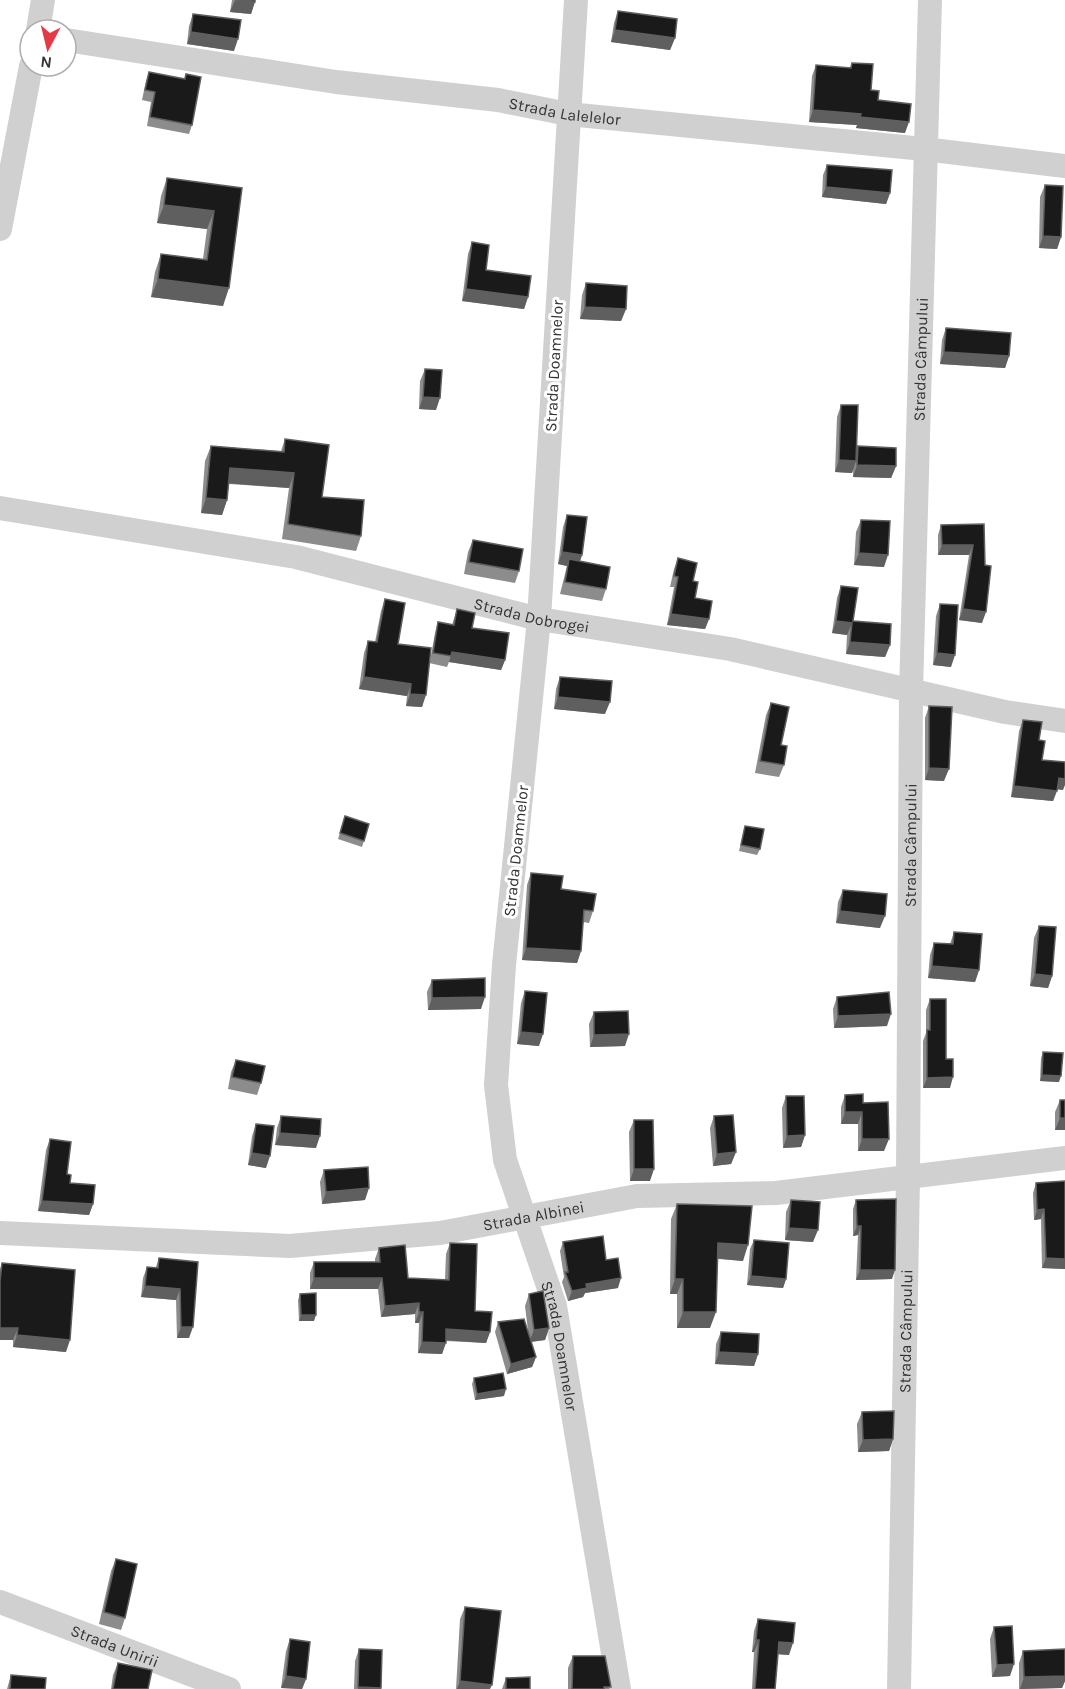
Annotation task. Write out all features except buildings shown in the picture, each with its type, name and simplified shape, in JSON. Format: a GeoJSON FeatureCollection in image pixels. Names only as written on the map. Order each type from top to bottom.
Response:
{"type":"FeatureCollection","features":[{"type":"Feature","properties":{"kind":"street"},"geometry":{"type":"LineString","coordinates":[[40,18],[43,0]]}},
{"type":"Feature","properties":{"kind":"street","name":"Strada Doamnelor"},"geometry":{"type":"LineString","coordinates":[[576,0],[539,619],[504,965],[496,1085],[505,1160],[555,1306],[619,1689]]}},
{"type":"Feature","properties":{"kind":"street","name":"Strada Câmpului"},"geometry":{"type":"LineString","coordinates":[[899,1689],[908,1177],[911,692],[924,148],[930,0]]}},
{"type":"Feature","properties":{"kind":"street","name":"Strada Lalelelor"},"geometry":{"type":"LineString","coordinates":[[78,42],[336,82],[498,100],[568,114],[924,148],[1065,166]]}},
{"type":"Feature","properties":{"kind":"street"},"geometry":{"type":"LineString","coordinates":[[0,229],[29,78]]}},
{"type":"Feature","properties":{"kind":"street","name":"Strada Dobrogei"},"geometry":{"type":"LineString","coordinates":[[0,508],[296,557],[539,619],[730,649],[911,692],[1065,722]]}},
{"type":"Feature","properties":{"kind":"street","name":"Strada Albinei"},"geometry":{"type":"LineString","coordinates":[[0,1233],[290,1246],[440,1233],[637,1196],[776,1193],[1065,1158]]}},
{"type":"Feature","properties":{"kind":"street","name":"Strada Unirii"},"geometry":{"type":"LineString","coordinates":[[0,1602],[230,1689]]}}]}
